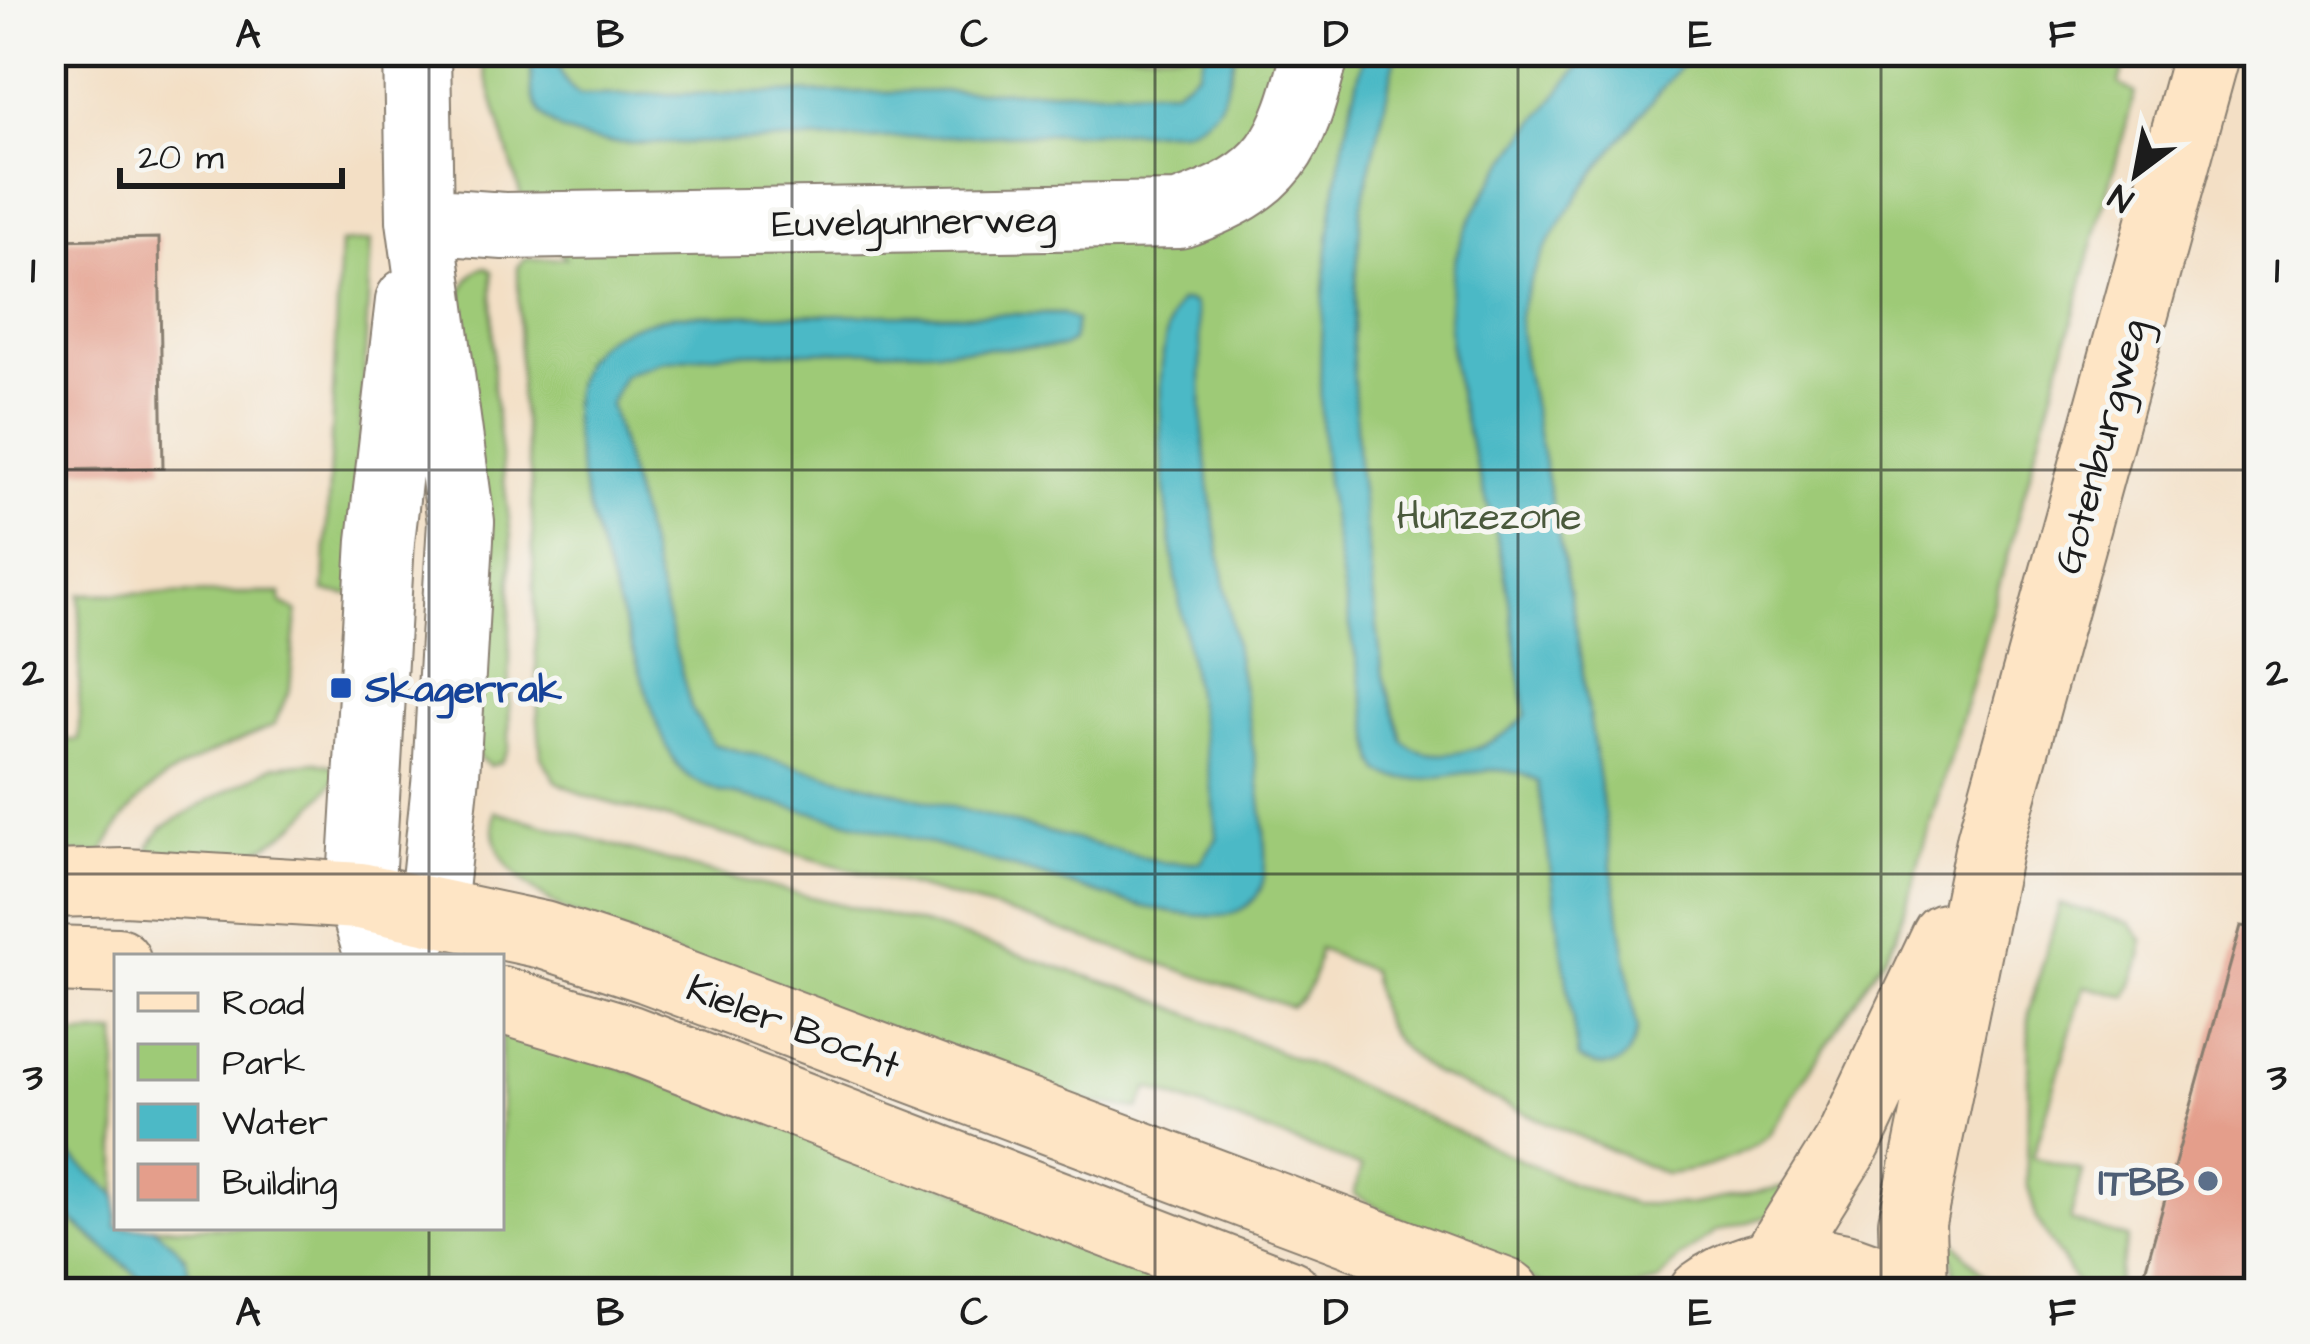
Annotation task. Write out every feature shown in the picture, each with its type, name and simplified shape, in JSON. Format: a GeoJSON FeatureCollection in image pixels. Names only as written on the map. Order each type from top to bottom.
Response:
{"type":"FeatureCollection","features":[{"type":"Feature","properties":{"kind":"main road","name":"Gotenburgweg"},"geometry":{"type":"LineString","coordinates":[[1914,1293],[1912,1222],[1990,841],[2207,51]]}},
{"type":"Feature","properties":{"kind":"main road","name":"Gotenburgweg"},"geometry":{"type":"LineString","coordinates":[[1773,1262],[1849,1140],[1990,841]]}},
{"type":"Feature","properties":{"kind":"main road","name":"Kieler Bocht"},"geometry":{"type":"LineString","coordinates":[[51,884],[125,882],[416,933],[543,935],[649,970],[1508,1293]]}},
{"type":"Feature","properties":{"kind":"main road"},"geometry":{"type":"LineString","coordinates":[[51,959],[114,961]]}},
{"type":"Feature","properties":{"kind":"main road","name":"Kieler Bocht"},"geometry":{"type":"LineString","coordinates":[[504,1001],[627,1038],[1288,1293]]}},
{"type":"Feature","properties":{"kind":"main road"},"geometry":{"type":"LineString","coordinates":[[1702,1293],[1742,1270],[1773,1262],[1811,1261],[1849,1267],[1900,1293]]}},
{"type":"Feature","properties":{"kind":"street"},"geometry":{"type":"LineString","coordinates":[[416,933],[446,775],[460,522],[420,220],[417,51]]}},
{"type":"Feature","properties":{"kind":"street","name":"Euvelgunnerweg"},"geometry":{"type":"LineString","coordinates":[[420,220],[504,226],[1179,215],[1218,202],[1267,168],[1297,124],[1316,51]]}},
{"type":"Feature","properties":{"kind":"street"},"geometry":{"type":"LineString","coordinates":[[369,927],[381,541],[420,220]]}},
{"type":"Feature","properties":{"kind":"green space","name":"Hunzezone"},"geometry":{"type":"Polygon","coordinates":[[[479,51],[2128,51],[2119,84],[2135,93],[1897,935],[1769,1134],[1720,1162],[1665,1174],[1433,1073],[1388,1030],[1371,971],[1319,949],[1308,990],[1290,1007],[1019,916],[585,796],[556,781],[541,756],[538,719],[531,480],[520,396],[518,267],[525,259],[565,258],[522,200],[479,51]],[[604,562],[658,724],[677,765],[703,785],[857,822],[1169,912],[1211,916],[705,749],[604,562]]]}},
{"type":"Feature","properties":{"kind":"green space"},"geometry":{"type":"Polygon","coordinates":[[[371,241],[353,595],[324,592],[340,243],[371,241]]]}},
{"type":"Feature","properties":{"kind":"green space"},"geometry":{"type":"Polygon","coordinates":[[[485,267],[492,271],[493,388],[511,537],[509,748],[501,762],[490,766],[478,757],[457,309],[469,278],[485,267]]]}},
{"type":"Feature","properties":{"kind":"green space"},"geometry":{"type":"Polygon","coordinates":[[[281,593],[281,603],[297,612],[290,688],[274,725],[197,760],[154,787],[135,804],[102,854],[51,854],[51,741],[79,740],[80,594],[281,593]]]}},
{"type":"Feature","properties":{"kind":"green space"},"geometry":{"type":"Polygon","coordinates":[[[316,762],[343,769],[294,826],[263,847],[217,861],[150,855],[150,845],[163,827],[208,801],[274,766],[316,762]]]}},
{"type":"Feature","properties":{"kind":"green space"},"geometry":{"type":"Polygon","coordinates":[[[495,811],[692,868],[926,925],[1140,993],[1573,1184],[1632,1204],[1688,1205],[1793,1185],[1772,1215],[1715,1232],[1680,1257],[1658,1282],[1608,1293],[1546,1286],[1457,1250],[1354,1194],[1362,1167],[1149,1088],[1139,1109],[1020,1094],[567,912],[513,872],[497,845],[495,811]]]}},
{"type":"Feature","properties":{"kind":"green space"},"geometry":{"type":"Polygon","coordinates":[[[2060,904],[2130,923],[2143,940],[2142,957],[2127,997],[2085,986],[2033,1157],[2083,1172],[2070,1221],[2128,1238],[2114,1293],[2083,1293],[2037,1220],[2027,1183],[2029,1011],[2060,904]]]}},
{"type":"Feature","properties":{"kind":"green space"},"geometry":{"type":"Polygon","coordinates":[[[504,1024],[1239,1293],[170,1293],[177,1290],[185,1256],[156,1230],[504,1230],[504,1024]]]}},
{"type":"Feature","properties":{"kind":"green space"},"geometry":{"type":"Polygon","coordinates":[[[114,1033],[114,1193],[51,1138],[51,1037],[114,1033]]]}},
{"type":"Feature","properties":{"kind":"green space"},"geometry":{"type":"Polygon","coordinates":[[[51,1203],[158,1293],[51,1293],[51,1203]]]}},
{"type":"Feature","properties":{"kind":"green space"},"geometry":{"type":"Polygon","coordinates":[[[1954,1241],[2001,1293],[1957,1293],[1952,1257],[1944,1244],[1954,1241]]]}},
{"type":"Feature","properties":{"kind":"water"},"geometry":{"type":"Polygon","coordinates":[[[532,51],[558,51],[563,76],[580,95],[1175,89],[1198,71],[1205,51],[1236,51],[1215,109],[1182,130],[618,143],[572,135],[554,126],[540,111],[532,90],[532,51]]]}},
{"type":"Feature","properties":{"kind":"water"},"geometry":{"type":"Polygon","coordinates":[[[1365,51],[1397,51],[1361,209],[1352,346],[1358,465],[1383,676],[1404,742],[1417,750],[1450,754],[1486,744],[1526,714],[1500,552],[1454,374],[1449,302],[1462,239],[1492,182],[1591,51],[1694,51],[1567,213],[1529,284],[1520,315],[1522,352],[1574,616],[1637,1030],[1629,1052],[1609,1066],[1578,1059],[1538,782],[1498,770],[1399,778],[1381,772],[1376,762],[1331,515],[1320,375],[1333,209],[1365,51]]]}},
{"type":"Feature","properties":{"kind":"water"},"geometry":{"type":"Polygon","coordinates":[[[1179,302],[1194,304],[1197,314],[1210,487],[1262,812],[1264,871],[1252,901],[1222,916],[1148,908],[880,830],[720,792],[679,768],[653,712],[582,481],[573,396],[579,372],[594,348],[626,329],[675,315],[1062,314],[1076,321],[1072,341],[1062,347],[725,353],[634,371],[623,376],[610,404],[691,708],[713,744],[1165,863],[1201,862],[1217,838],[1215,811],[1172,548],[1160,400],[1165,342],[1179,302]]]}},
{"type":"Feature","properties":{"kind":"water"},"geometry":{"type":"Polygon","coordinates":[[[51,1138],[114,1193],[114,1230],[156,1230],[180,1251],[187,1265],[187,1283],[170,1293],[158,1293],[51,1202],[51,1138]]]}},
{"type":"Feature","properties":{"kind":"building"},"geometry":{"type":"Polygon","coordinates":[[[159,238],[163,468],[51,470],[51,240],[159,238]]]}},
{"type":"Feature","properties":{"kind":"building"},"geometry":{"type":"Polygon","coordinates":[[[2241,926],[2259,928],[2259,1293],[2139,1293],[2241,926]]]}},
{"type":"Feature","properties":{"kind":"place","name":"Skagerrak"},"geometry":{"type":"Point","coordinates":[341,688]}},
{"type":"Feature","properties":{"kind":"place","name":"ITBB"},"geometry":{"type":"Point","coordinates":[2208,1181]}}]}
